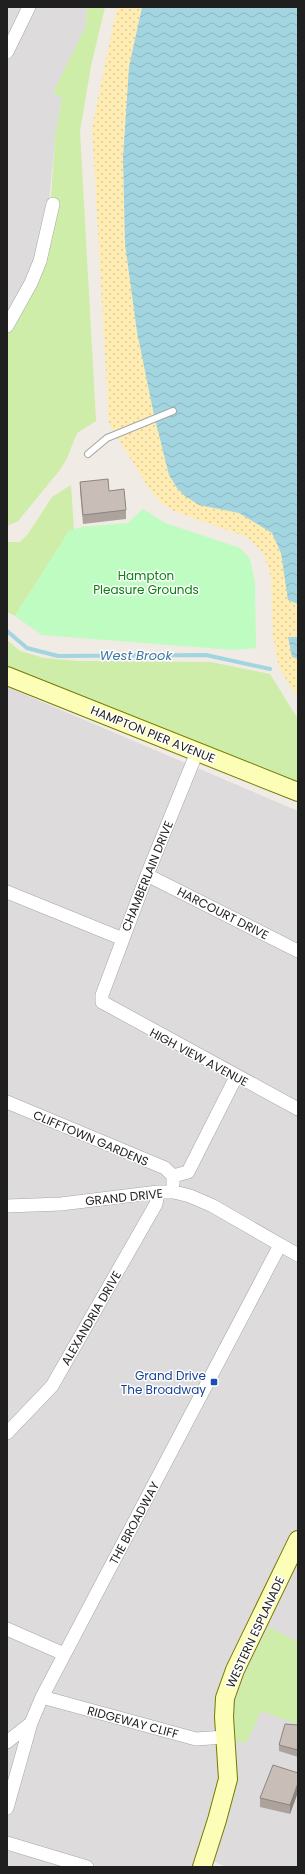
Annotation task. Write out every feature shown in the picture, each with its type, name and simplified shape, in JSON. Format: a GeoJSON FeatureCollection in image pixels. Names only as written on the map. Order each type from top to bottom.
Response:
{"type":"FeatureCollection","features":[{"type":"Feature","properties":{"kind":"street"},"geometry":{"type":"LineString","coordinates":[[7,52],[29,7]]}},
{"type":"Feature","properties":{"kind":"street"},"geometry":{"type":"LineString","coordinates":[[7,326],[31,283],[40,261],[53,204]]}},
{"type":"Feature","properties":{"kind":"street","name":"HAMPTON PIER AVENUE"},"geometry":{"type":"LineString","coordinates":[[7,676],[298,792]]}},
{"type":"Feature","properties":{"kind":"street","name":"CHAMBERLAIN DRIVE"},"geometry":{"type":"LineString","coordinates":[[102,1002],[102,995],[147,875],[197,752]]}},
{"type":"Feature","properties":{"kind":"street","name":"HARCOURT DRIVE"},"geometry":{"type":"LineString","coordinates":[[147,875],[298,951]]}},
{"type":"Feature","properties":{"kind":"street"},"geometry":{"type":"LineString","coordinates":[[7,892],[123,939]]}},
{"type":"Feature","properties":{"kind":"street","name":"HIGH VIEW AVENUE"},"geometry":{"type":"LineString","coordinates":[[102,1002],[298,1109]]}},
{"type":"Feature","properties":{"kind":"street"},"geometry":{"type":"LineString","coordinates":[[174,1192],[173,1176],[188,1172],[236,1076]]}},
{"type":"Feature","properties":{"kind":"street","name":"CLIFFTOWN GARDENS"},"geometry":{"type":"LineString","coordinates":[[7,1102],[165,1168],[173,1176]]}},
{"type":"Feature","properties":{"kind":"street","name":"GRAND DRIVE"},"geometry":{"type":"LineString","coordinates":[[7,1206],[61,1204],[158,1192],[174,1192],[190,1196],[213,1206],[298,1255]]}},
{"type":"Feature","properties":{"kind":"street","name":"ALEXANDRIA DRIVE"},"geometry":{"type":"LineString","coordinates":[[7,1433],[52,1386],[156,1204],[158,1192]]}},
{"type":"Feature","properties":{"kind":"street","name":"THE BROADWAY"},"geometry":{"type":"LineString","coordinates":[[7,1808],[31,1723],[42,1698],[280,1245]]}},
{"type":"Feature","properties":{"kind":"street","name":"WESTERN ESPLANADE"},"geometry":{"type":"LineString","coordinates":[[202,1867],[218,1820],[228,1779],[224,1738],[225,1698],[235,1670],[298,1540]]}},
{"type":"Feature","properties":{"kind":"street"},"geometry":{"type":"LineString","coordinates":[[7,1630],[64,1654]]}},
{"type":"Feature","properties":{"kind":"street","name":"RIDGEWAY CLIFF"},"geometry":{"type":"LineString","coordinates":[[42,1698],[196,1739],[224,1738]]}},
{"type":"Feature","properties":{"kind":"street"},"geometry":{"type":"LineString","coordinates":[[7,1742],[31,1723]]}},
{"type":"Feature","properties":{"kind":"street"},"geometry":{"type":"LineString","coordinates":[[7,1842],[87,1867]]}},
{"type":"Feature","properties":{"kind":"lane"},"geometry":{"type":"LineString","coordinates":[[88,454],[107,438],[173,411]]}},
{"type":"Feature","properties":{"kind":"shaded area"},"geometry":{"type":"Polygon","coordinates":[[[7,7],[87,7],[86,26],[53,93],[62,97],[55,138],[48,211],[32,267],[7,315],[7,7]]]}},
{"type":"Feature","properties":{"kind":"shaded area"},"geometry":{"type":"Polygon","coordinates":[[[7,687],[298,811],[298,1867],[227,1867],[203,1857],[199,1867],[7,1867],[7,687]]]}},
{"type":"Feature","properties":{"kind":"green space"},"geometry":{"type":"Polygon","coordinates":[[[87,7],[105,7],[91,66],[80,131],[96,421],[77,433],[67,458],[60,470],[18,521],[7,526],[7,327],[49,225],[55,138],[62,97],[53,93],[86,26],[87,7]]]}},
{"type":"Feature","properties":{"kind":"green space"},"geometry":{"type":"Polygon","coordinates":[[[71,485],[74,530],[69,531],[15,616],[7,612],[7,542],[20,542],[28,534],[52,497],[71,485]]]}},
{"type":"Feature","properties":{"kind":"green space","name":"Hampton Pleasure Grounds"},"geometry":{"type":"Polygon","coordinates":[[[143,509],[165,523],[240,548],[250,559],[255,582],[256,648],[234,650],[42,635],[15,616],[69,531],[82,527],[128,523],[143,509]]]}},
{"type":"Feature","properties":{"kind":"green space"},"geometry":{"type":"Polygon","coordinates":[[[7,640],[20,651],[44,658],[79,661],[211,662],[270,674],[298,719],[298,784],[7,672],[7,640]]]}},
{"type":"Feature","properties":{"kind":"green space"},"geometry":{"type":"Polygon","coordinates":[[[269,1627],[298,1642],[298,1724],[261,1711],[246,1743],[236,1741],[233,1728],[233,1713],[236,1698],[248,1668],[269,1627]]]}},
{"type":"Feature","properties":{"kind":"sand"},"geometry":{"type":"Polygon","coordinates":[[[117,7],[180,7],[298,520],[298,699],[279,667],[273,636],[271,577],[264,554],[247,537],[176,512],[161,503],[148,487],[109,423],[92,128],[117,7]]]}},
{"type":"Feature","properties":{"kind":"water"},"geometry":{"type":"Polygon","coordinates":[[[142,7],[298,7],[298,604],[288,600],[281,553],[272,533],[239,513],[199,505],[185,496],[177,488],[169,475],[154,415],[137,332],[125,244],[123,158],[129,67],[142,7]]]}},
{"type":"Feature","properties":{"kind":"water"},"geometry":{"type":"Polygon","coordinates":[[[288,637],[298,637],[298,659],[292,657],[288,637]]]}},
{"type":"Feature","properties":{"kind":"building"},"geometry":{"type":"Polygon","coordinates":[[[108,479],[109,491],[124,489],[126,510],[83,515],[80,482],[108,479]]]}},
{"type":"Feature","properties":{"kind":"building"},"geometry":{"type":"Polygon","coordinates":[[[285,1724],[298,1725],[298,1750],[279,1745],[285,1724]]]}},
{"type":"Feature","properties":{"kind":"building"},"geometry":{"type":"Polygon","coordinates":[[[273,1765],[298,1773],[298,1783],[290,1805],[260,1798],[273,1765]]]}},
{"type":"Feature","properties":{"kind":"waterway","name":"West Brook"},"geometry":{"type":"LineString","coordinates":[[7,631],[27,648],[58,656],[206,655],[270,669]]}},
{"type":"Feature","properties":{"kind":"place","name":"Grand Drive The Broadway"},"geometry":{"type":"Point","coordinates":[214,1382]}}]}
